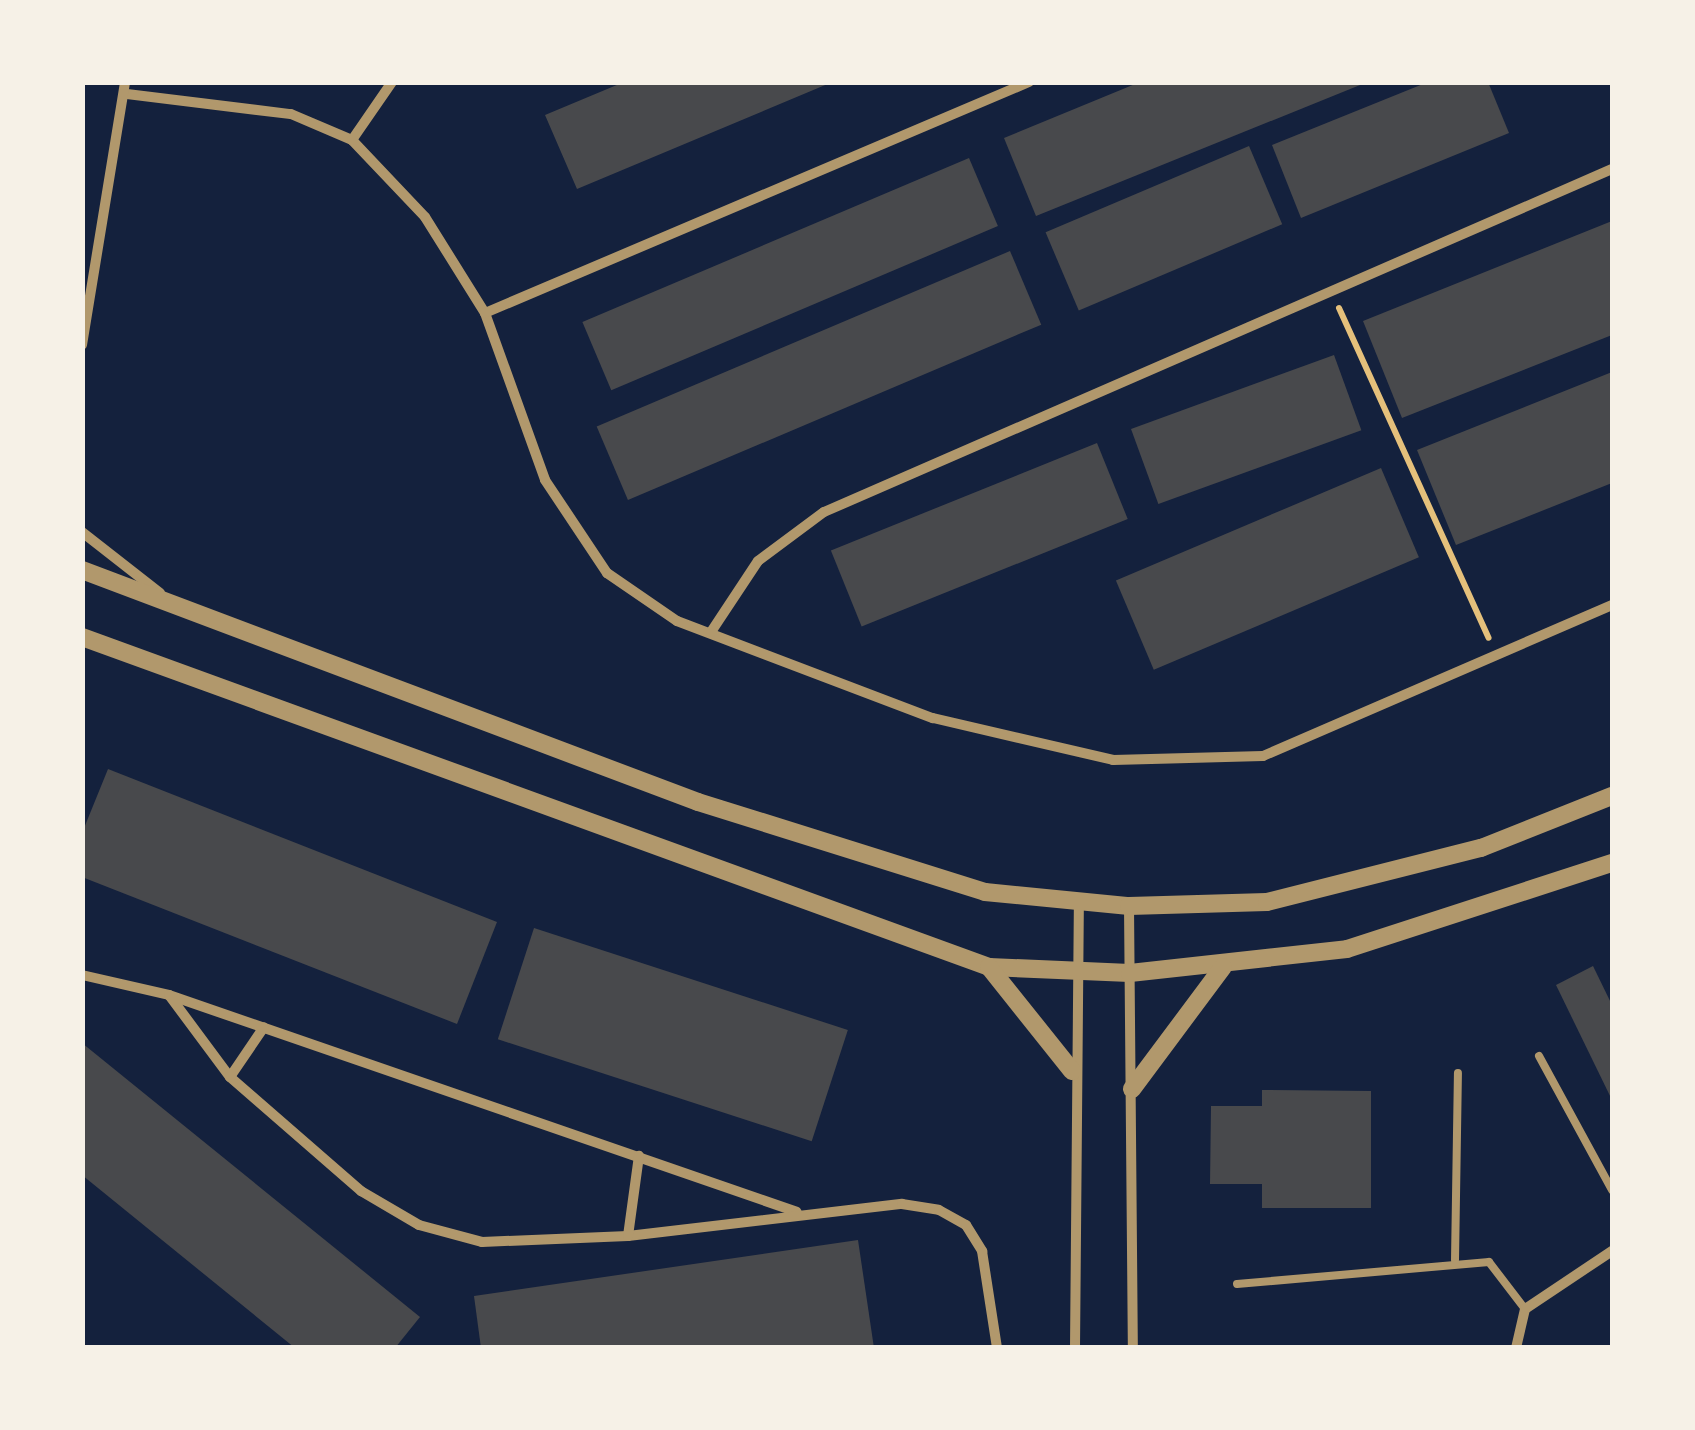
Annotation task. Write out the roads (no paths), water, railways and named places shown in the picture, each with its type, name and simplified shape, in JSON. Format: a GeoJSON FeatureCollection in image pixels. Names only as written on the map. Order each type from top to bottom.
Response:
{"type":"FeatureCollection","features":[{"type":"Feature","properties":{"kind":"street"},"geometry":{"type":"LineString","coordinates":[[352,140],[392,82]]}},
{"type":"Feature","properties":{"kind":"street"},"geometry":{"type":"LineString","coordinates":[[485,313],[1029,82]]}},
{"type":"Feature","properties":{"kind":"street"},"geometry":{"type":"LineString","coordinates":[[82,345],[126,88],[291,114],[352,140],[426,216],[485,313],[545,480],[582,544],[638,598],[710,632],[933,718],[1049,748],[1172,763],[1310,742],[1612,605]]}},
{"type":"Feature","properties":{"kind":"street"},"geometry":{"type":"LineString","coordinates":[[710,632],[758,561],[824,512],[1612,169]]}},
{"type":"Feature","properties":{"kind":"street"},"geometry":{"type":"LineString","coordinates":[[82,532],[162,594]]}},
{"type":"Feature","properties":{"kind":"street"},"geometry":{"type":"LineString","coordinates":[[82,570],[162,594],[698,802],[985,892],[1129,906],[1267,902],[1335,888],[1481,848],[1612,796]]}},
{"type":"Feature","properties":{"kind":"street"},"geometry":{"type":"LineString","coordinates":[[82,637],[989,967],[1130,973],[1223,967],[1347,949],[1612,863]]}},
{"type":"Feature","properties":{"kind":"street"},"geometry":{"type":"LineString","coordinates":[[1075,1348],[1072,1072],[1079,903]]}},
{"type":"Feature","properties":{"kind":"street"},"geometry":{"type":"LineString","coordinates":[[1129,906],[1133,1348]]}},
{"type":"Feature","properties":{"kind":"street"},"geometry":{"type":"LineString","coordinates":[[989,967],[1072,1072]]}},
{"type":"Feature","properties":{"kind":"street"},"geometry":{"type":"LineString","coordinates":[[1132,1088],[1223,967]]}},
{"type":"Feature","properties":{"kind":"street"},"geometry":{"type":"LineString","coordinates":[[82,975],[169,995],[803,1214]]}},
{"type":"Feature","properties":{"kind":"street"},"geometry":{"type":"LineString","coordinates":[[169,995],[230,1077],[361,1191],[419,1225],[482,1242],[628,1236],[902,1204],[966,1225],[993,1290],[997,1348]]}},
{"type":"Feature","properties":{"kind":"street"},"geometry":{"type":"LineString","coordinates":[[230,1077],[264,1027]]}},
{"type":"Feature","properties":{"kind":"street"},"geometry":{"type":"LineString","coordinates":[[628,1236],[639,1156]]}},
{"type":"Feature","properties":{"kind":"street"},"geometry":{"type":"LineString","coordinates":[[1516,1348],[1525,1310],[1612,1251]]}},
{"type":"Feature","properties":{"kind":"lane"},"geometry":{"type":"LineString","coordinates":[[1540,1056],[1612,1190]]}},
{"type":"Feature","properties":{"kind":"lane"},"geometry":{"type":"LineString","coordinates":[[1455,1260],[1458,1073]]}},
{"type":"Feature","properties":{"kind":"lane"},"geometry":{"type":"LineString","coordinates":[[1237,1284],[1455,1260],[1489,1262],[1525,1310]]}}]}
